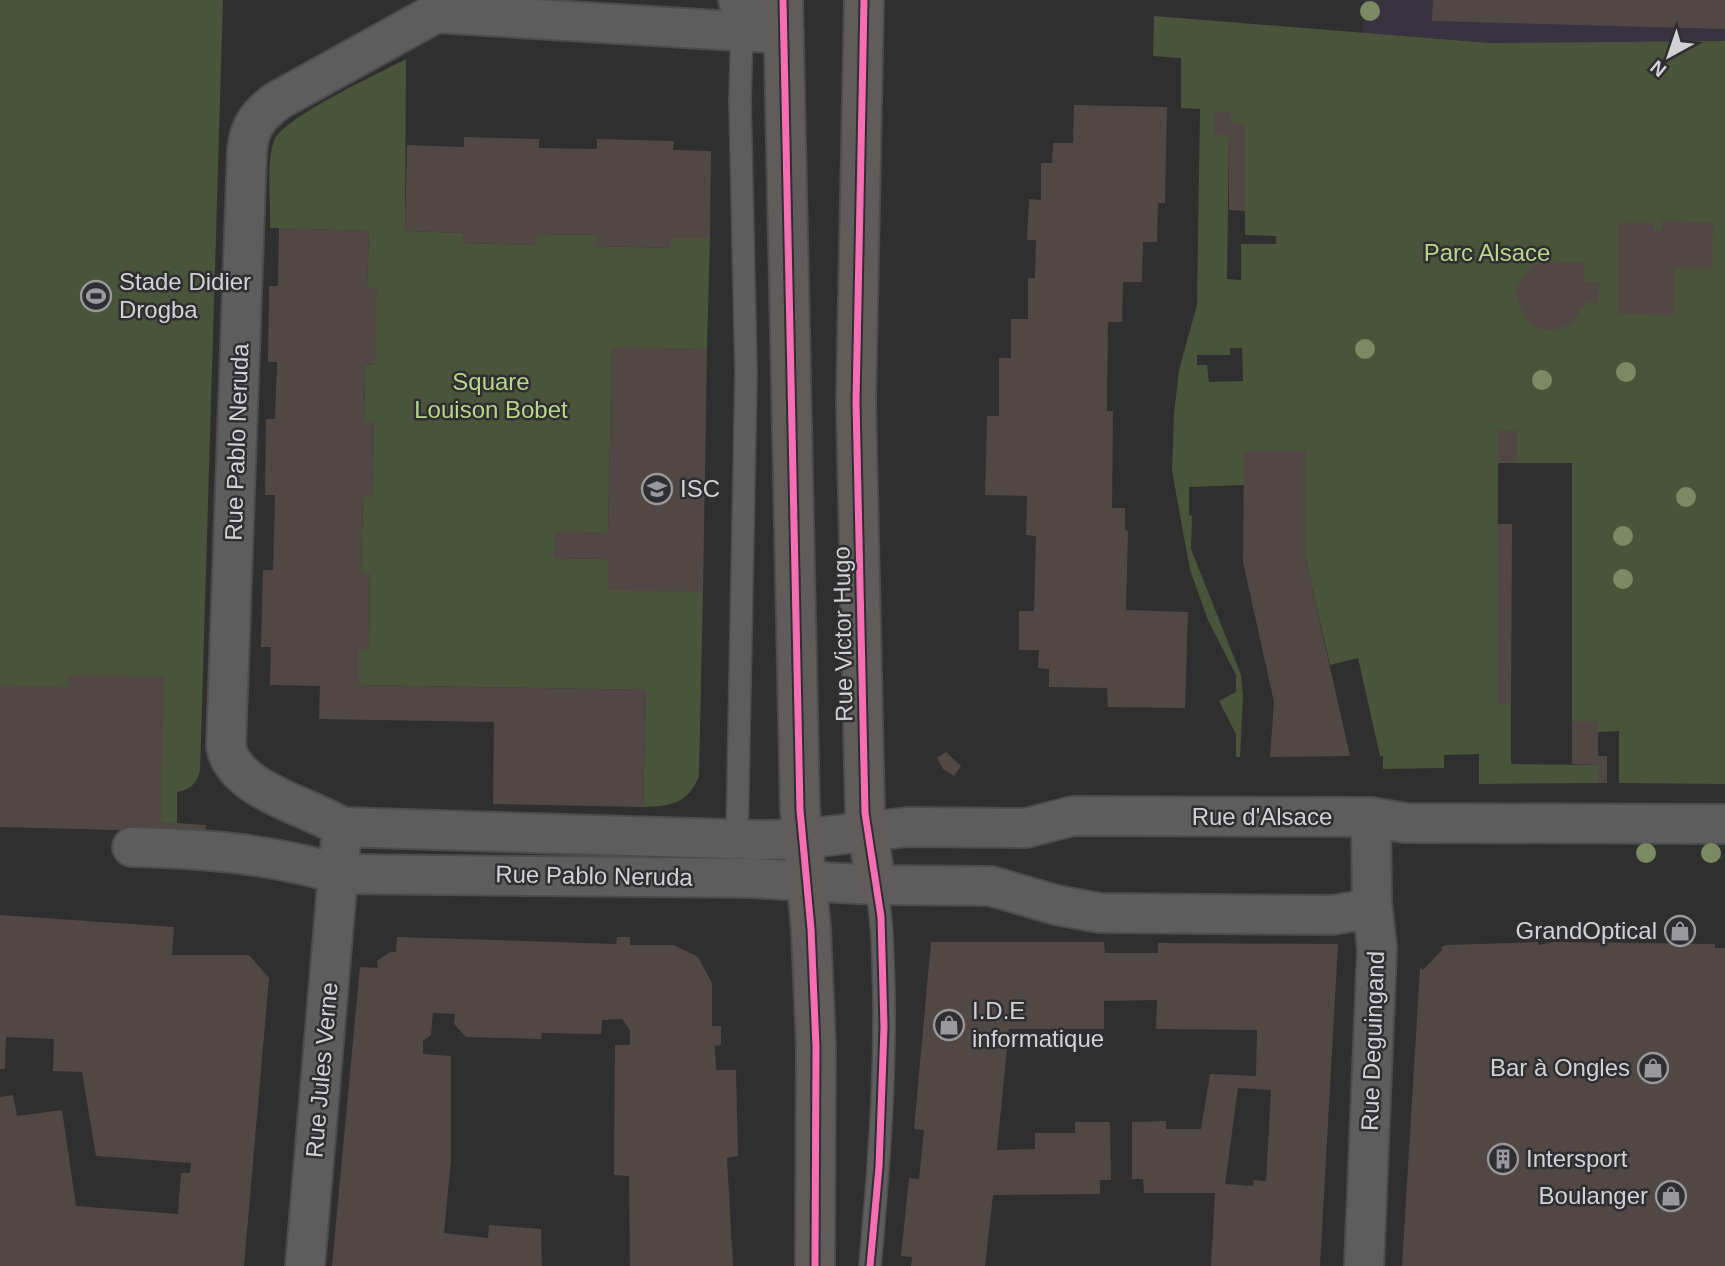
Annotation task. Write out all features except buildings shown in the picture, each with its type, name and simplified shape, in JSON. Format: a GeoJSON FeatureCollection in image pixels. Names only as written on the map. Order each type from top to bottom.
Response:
{"type":"FeatureCollection","features":[{"type":"Feature","properties":{"kind":"main road","name":"Rue Victor Hugo"},"geometry":{"type":"LineString","coordinates":[[864,0],[856,402],[867,832],[876,885]]}},
{"type":"Feature","properties":{"kind":"main road","name":"Rue Victor Hugo"},"geometry":{"type":"LineString","coordinates":[[759,11],[802,839],[807,880],[816,1047],[815,1266]]}},
{"type":"Feature","properties":{"kind":"street","name":"Rue Pablo Neruda"},"geometry":{"type":"LineString","coordinates":[[759,11],[447,6],[277,100],[254,122],[248,138],[226,746],[231,762],[251,783],[342,827],[802,839]]}},
{"type":"Feature","properties":{"kind":"street","name":"Rue d'Alsace"},"geometry":{"type":"LineString","coordinates":[[802,839],[908,827],[1026,828],[1073,816],[1371,817],[1405,823],[1725,824]]}},
{"type":"Feature","properties":{"kind":"street","name":"Rue Deguingand"},"geometry":{"type":"LineString","coordinates":[[1364,1266],[1377,948],[1372,903],[1371,817]]}},
{"type":"Feature","properties":{"kind":"street"},"geometry":{"type":"LineString","coordinates":[[339,874],[342,827]]}},
{"type":"Feature","properties":{"kind":"street","name":"Rue Pablo Neruda"},"geometry":{"type":"LineString","coordinates":[[132,847],[234,851],[284,858],[339,874],[807,880]]}},
{"type":"Feature","properties":{"kind":"street","name":"Rue Jules Verne"},"geometry":{"type":"LineString","coordinates":[[305,1266],[339,874]]}},
{"type":"Feature","properties":{"kind":"street"},"geometry":{"type":"LineString","coordinates":[[807,880],[876,885],[991,886],[1056,905],[1100,913],[1332,915],[1357,911],[1372,903]]}},
{"type":"Feature","properties":{"kind":"lane"},"geometry":{"type":"LineString","coordinates":[[737,839],[746,373],[759,11]]}},
{"type":"Feature","properties":{"kind":"lane","name":"Rue Victor Hugo"},"geometry":{"type":"LineString","coordinates":[[870,1266],[879,1167],[884,1027],[881,917],[876,885]]}},
{"type":"Feature","properties":{"kind":"shaded area"},"geometry":{"type":"Polygon","coordinates":[[[1364,0],[1725,0],[1725,61],[1363,33],[1364,0]]]}},
{"type":"Feature","properties":{"kind":"green space","name":"Stade Didier Drogba"},"geometry":{"type":"Polygon","coordinates":[[[0,0],[223,0],[200,771],[192,786],[177,792],[177,832],[0,826],[0,0]]]}},
{"type":"Feature","properties":{"kind":"green space","name":"Parc Alsace"},"geometry":{"type":"Polygon","coordinates":[[[1154,16],[1490,43],[1725,41],[1725,784],[1619,783],[1619,731],[1598,732],[1597,721],[1572,721],[1572,463],[1498,463],[1497,704],[1511,704],[1511,764],[1598,765],[1598,783],[1479,784],[1479,754],[1444,755],[1444,768],[1383,769],[1383,756],[1380,756],[1358,658],[1330,665],[1306,561],[1306,451],[1244,451],[1244,485],[1189,487],[1191,549],[1241,675],[1243,696],[1240,757],[1236,757],[1236,734],[1219,701],[1236,692],[1236,675],[1208,620],[1190,570],[1172,471],[1179,370],[1197,305],[1200,109],[1181,108],[1181,58],[1153,56],[1154,16]],[[1215,112],[1214,135],[1229,135],[1227,279],[1241,280],[1241,244],[1276,244],[1276,236],[1245,235],[1245,124],[1231,124],[1231,112],[1215,112]],[[1230,348],[1230,355],[1197,355],[1197,365],[1207,365],[1209,382],[1243,381],[1242,348],[1230,348]]]}},
{"type":"Feature","properties":{"kind":"green space","name":"Square Louison Bobet"},"geometry":{"type":"Polygon","coordinates":[[[406,59],[405,231],[463,233],[463,243],[537,245],[537,234],[596,235],[596,246],[671,248],[671,238],[710,238],[707,349],[612,348],[608,533],[555,532],[555,558],[608,559],[703,592],[699,776],[690,793],[677,802],[643,807],[646,690],[359,685],[359,649],[369,649],[370,574],[361,573],[363,497],[372,496],[374,423],[364,423],[365,364],[374,365],[367,288],[369,231],[270,228],[270,160],[274,141],[281,131],[295,120],[334,96],[406,59]]]}},
{"type":"Feature","properties":{"kind":"cycle path"},"geometry":{"type":"LineString","coordinates":[[783,0],[800,810],[811,929],[816,1047],[815,1266]]}},
{"type":"Feature","properties":{"kind":"cycle path"},"geometry":{"type":"LineString","coordinates":[[864,0],[856,402],[865,813],[881,917],[884,1027],[879,1167],[870,1266]]}},
{"type":"Feature","properties":{"kind":"place","name":"Stade Didier Drogba"},"geometry":{"type":"Point","coordinates":[96,296]}},
{"type":"Feature","properties":{"kind":"place","name":"ISC"},"geometry":{"type":"Point","coordinates":[657,489]}},
{"type":"Feature","properties":{"kind":"place","name":"GrandOptical"},"geometry":{"type":"Point","coordinates":[1680,931]}},
{"type":"Feature","properties":{"kind":"place","name":"I.D.E informatique"},"geometry":{"type":"Point","coordinates":[949,1025]}},
{"type":"Feature","properties":{"kind":"place","name":"Bar à Ongles"},"geometry":{"type":"Point","coordinates":[1653,1068]}},
{"type":"Feature","properties":{"kind":"place","name":"Intersport"},"geometry":{"type":"Point","coordinates":[1503,1159]}},
{"type":"Feature","properties":{"kind":"place","name":"Boulanger"},"geometry":{"type":"Point","coordinates":[1671,1196]}}]}
